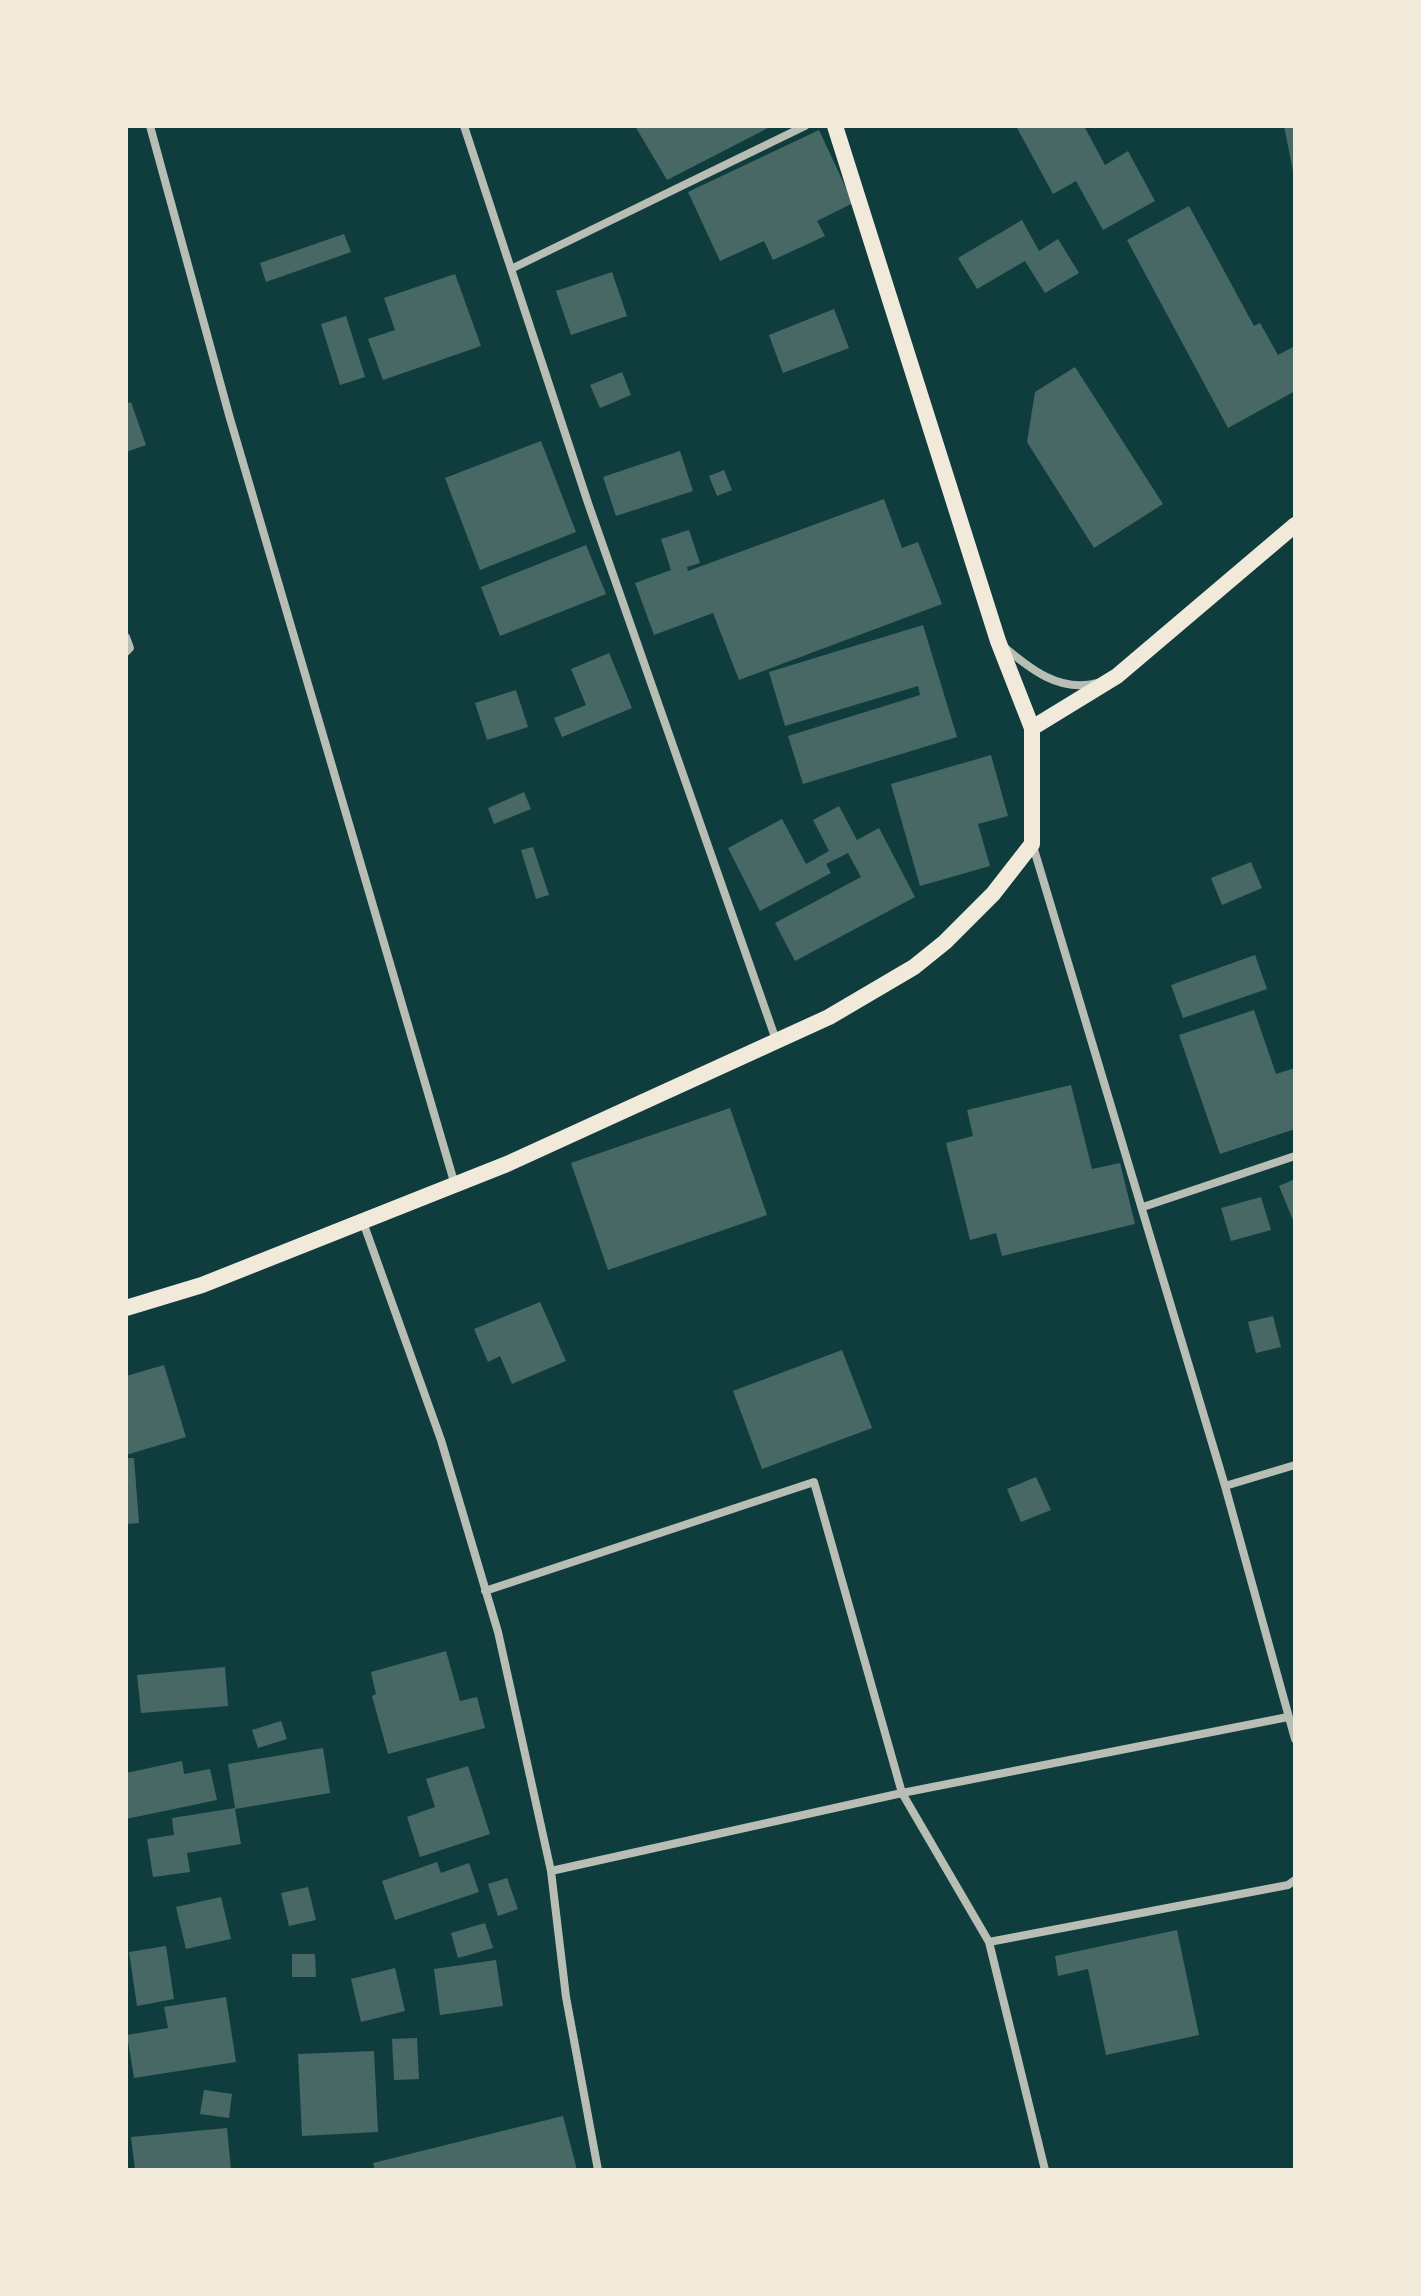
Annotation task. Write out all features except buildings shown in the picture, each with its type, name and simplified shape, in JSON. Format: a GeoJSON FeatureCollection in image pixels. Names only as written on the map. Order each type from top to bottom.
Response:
{"type":"FeatureCollection","features":[{"type":"Feature","properties":{"kind":"main road"},"geometry":{"type":"LineString","coordinates":[[126,1308],[202,1285],[507,1164],[829,1017],[914,967],[972,916],[1032,844],[1032,728],[998,641],[835,126]]}},
{"type":"Feature","properties":{"kind":"main road"},"geometry":{"type":"LineString","coordinates":[[1032,728],[1117,676],[1295,525]]}},
{"type":"Feature","properties":{"kind":"street"},"geometry":{"type":"LineString","coordinates":[[150,126],[229,415],[455,1185]]}},
{"type":"Feature","properties":{"kind":"street"},"geometry":{"type":"LineString","coordinates":[[464,126],[588,503],[776,1040]]}},
{"type":"Feature","properties":{"kind":"street"},"geometry":{"type":"LineString","coordinates":[[511,269],[805,126]]}},
{"type":"Feature","properties":{"kind":"street"},"geometry":{"type":"LineString","coordinates":[[126,637],[130,648],[126,652]]}},
{"type":"Feature","properties":{"kind":"street"},"geometry":{"type":"LineString","coordinates":[[998,641],[1031,669],[1065,686],[1092,685],[1117,676]]}},
{"type":"Feature","properties":{"kind":"street"},"geometry":{"type":"LineString","coordinates":[[1032,844],[1225,1486],[1295,1739]]}},
{"type":"Feature","properties":{"kind":"street"},"geometry":{"type":"LineString","coordinates":[[1143,1207],[1295,1156]]}},
{"type":"Feature","properties":{"kind":"street"},"geometry":{"type":"LineString","coordinates":[[363,1222],[441,1440],[498,1632],[551,1871],[566,1997],[598,2170]]}},
{"type":"Feature","properties":{"kind":"street"},"geometry":{"type":"LineString","coordinates":[[1225,1486],[1295,1465]]}},
{"type":"Feature","properties":{"kind":"street"},"geometry":{"type":"LineString","coordinates":[[485,1591],[814,1482],[902,1793],[989,1942],[1045,2170]]}},
{"type":"Feature","properties":{"kind":"street"},"geometry":{"type":"LineString","coordinates":[[551,1871],[902,1793],[1288,1717]]}},
{"type":"Feature","properties":{"kind":"street"},"geometry":{"type":"LineString","coordinates":[[989,1942],[1288,1885],[1295,1880]]}}]}
